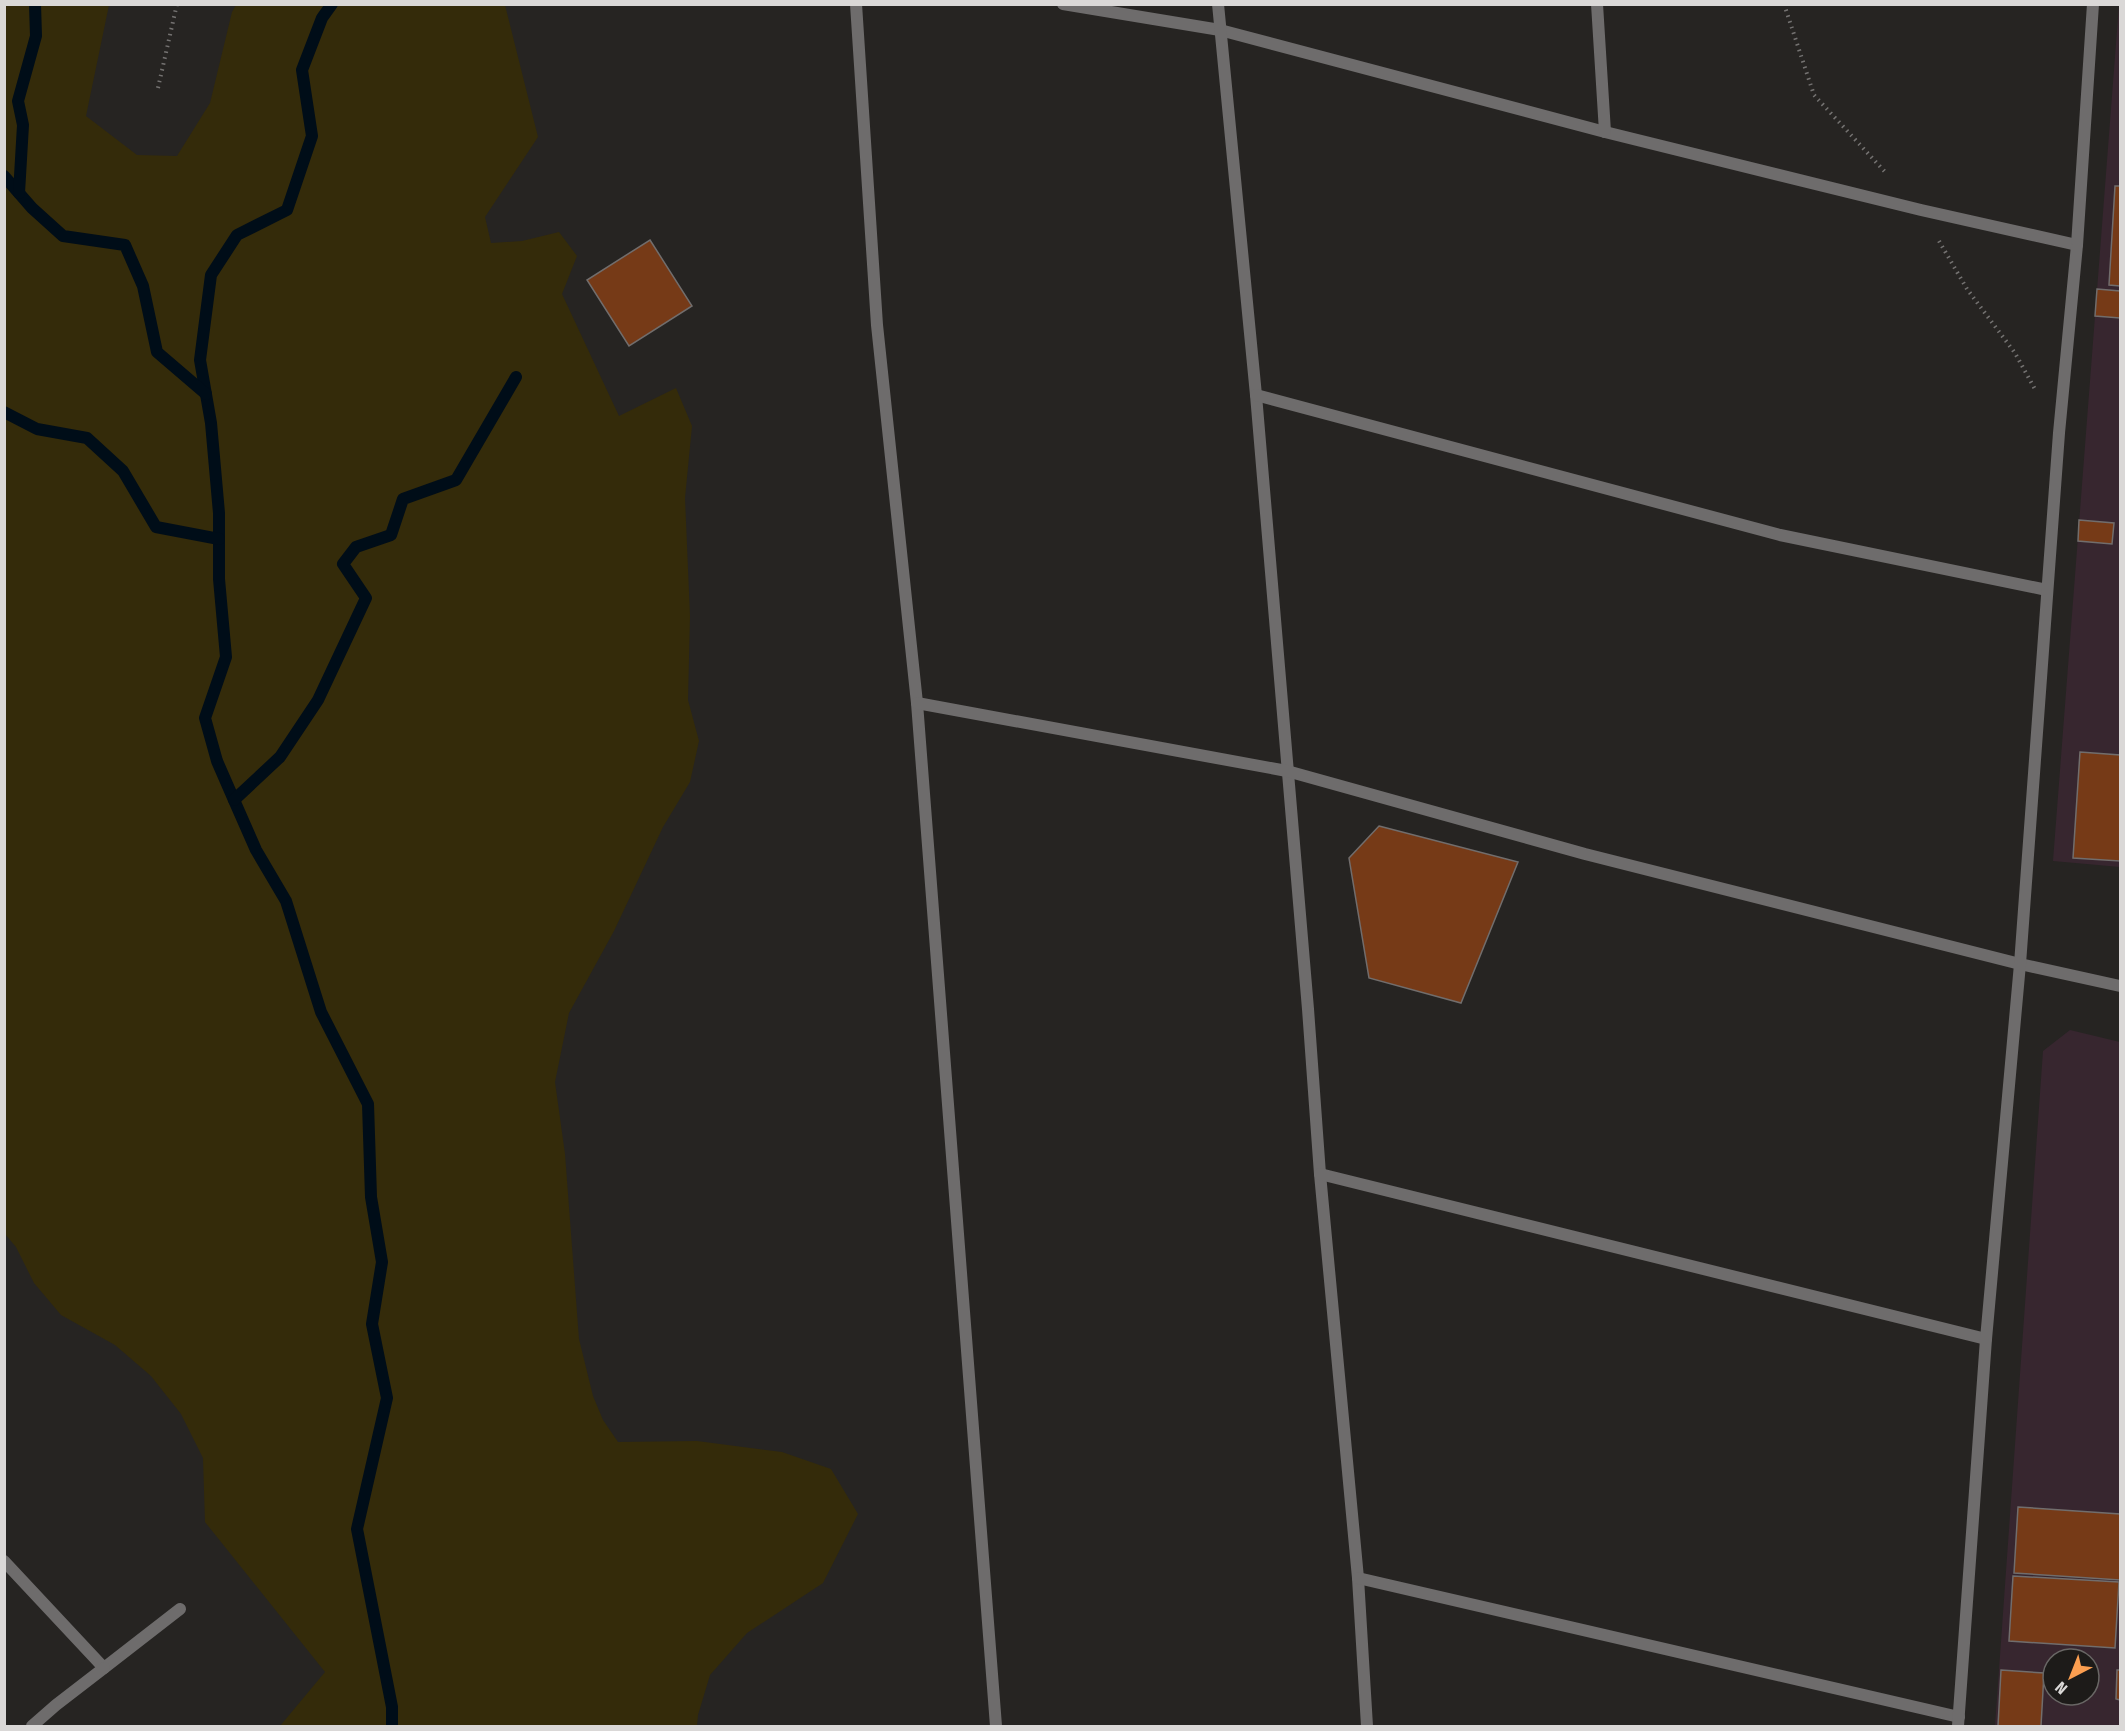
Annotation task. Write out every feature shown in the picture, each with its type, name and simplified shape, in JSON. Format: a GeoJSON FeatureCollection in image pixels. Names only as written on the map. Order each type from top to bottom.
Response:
{"type":"FeatureCollection","features":[{"type":"Feature","properties":{"kind":"street"},"geometry":{"type":"LineString","coordinates":[[856,4],[877,325],[917,703],[996,1726]]}},
{"type":"Feature","properties":{"kind":"street"},"geometry":{"type":"LineString","coordinates":[[1063,4],[1220,30],[1605,132],[1921,210],[2077,245]]}},
{"type":"Feature","properties":{"kind":"street"},"geometry":{"type":"LineString","coordinates":[[1218,4],[1256,395],[1320,1174],[1358,1578],[1367,1726]]}},
{"type":"Feature","properties":{"kind":"street"},"geometry":{"type":"LineString","coordinates":[[1597,4],[1605,132]]}},
{"type":"Feature","properties":{"kind":"street"},"geometry":{"type":"LineString","coordinates":[[1358,1578],[1958,1722],[1986,1339],[2020,964],[2059,433],[2077,245],[2093,4]]}},
{"type":"Feature","properties":{"kind":"street"},"geometry":{"type":"LineString","coordinates":[[1256,395],[1780,535],[2047,590]]}},
{"type":"Feature","properties":{"kind":"street"},"geometry":{"type":"LineString","coordinates":[[917,703],[1287,771],[1585,854],[2020,964],[2121,986]]}},
{"type":"Feature","properties":{"kind":"street"},"geometry":{"type":"LineString","coordinates":[[1320,1174],[1986,1339]]}},
{"type":"Feature","properties":{"kind":"street"},"geometry":{"type":"LineString","coordinates":[[4,1561],[104,1668]]}},
{"type":"Feature","properties":{"kind":"street"},"geometry":{"type":"LineString","coordinates":[[32,1726],[180,1609]]}},
{"type":"Feature","properties":{"kind":"path"},"geometry":{"type":"LineString","coordinates":[[158,88],[177,4]]}},
{"type":"Feature","properties":{"kind":"shaded area"},"geometry":{"type":"Polygon","coordinates":[[[2120,5],[2120,867],[2053,861],[2120,5]]]}},
{"type":"Feature","properties":{"kind":"shaded area"},"geometry":{"type":"Polygon","coordinates":[[[2070,1030],[2120,1042],[2120,1726],[1995,1726],[2043,1051],[2070,1030]]]}},
{"type":"Feature","properties":{"kind":"sand"},"geometry":{"type":"Polygon","coordinates":[[[4,5],[109,5],[86,116],[137,155],[177,156],[210,103],[232,12],[236,5],[505,5],[538,137],[485,217],[491,243],[522,241],[559,232],[577,256],[562,294],[619,416],[676,388],[692,426],[685,498],[690,616],[688,700],[699,741],[690,782],[663,827],[614,931],[569,1013],[555,1082],[565,1154],[579,1339],[593,1396],[603,1420],[618,1442],[697,1441],[782,1452],[831,1469],[858,1514],[823,1583],[747,1633],[710,1675],[697,1726],[280,1726],[325,1672],[205,1522],[203,1458],[181,1414],[151,1376],[115,1345],[61,1315],[34,1283],[16,1247],[5,1234],[4,5]]]}},
{"type":"Feature","properties":{"kind":"building"},"geometry":{"type":"Polygon","coordinates":[[[2115,186],[2120,186],[2120,286],[2109,285],[2115,186]]]}},
{"type":"Feature","properties":{"kind":"building"},"geometry":{"type":"Polygon","coordinates":[[[650,240],[692,306],[629,346],[587,280],[650,240]]]}},
{"type":"Feature","properties":{"kind":"building"},"geometry":{"type":"Polygon","coordinates":[[[2097,289],[2120,291],[2120,318],[2095,316],[2097,289]]]}},
{"type":"Feature","properties":{"kind":"building"},"geometry":{"type":"Polygon","coordinates":[[[2079,520],[2114,523],[2112,544],[2078,541],[2079,520]]]}},
{"type":"Feature","properties":{"kind":"building"},"geometry":{"type":"Polygon","coordinates":[[[2080,752],[2120,755],[2120,861],[2073,858],[2080,752]]]}},
{"type":"Feature","properties":{"kind":"building"},"geometry":{"type":"Polygon","coordinates":[[[1379,826],[1518,862],[1461,1003],[1369,978],[1349,858],[1379,826]]]}},
{"type":"Feature","properties":{"kind":"building"},"geometry":{"type":"Polygon","coordinates":[[[2018,1507],[2120,1514],[2120,1580],[2014,1573],[2018,1507]]]}},
{"type":"Feature","properties":{"kind":"building"},"geometry":{"type":"Polygon","coordinates":[[[2013,1576],[2119,1582],[2115,1648],[2009,1641],[2013,1576]]]}},
{"type":"Feature","properties":{"kind":"building"},"geometry":{"type":"Polygon","coordinates":[[[2001,1670],[2041,1673],[2041,1726],[1998,1726],[2001,1670]]]}},
{"type":"Feature","properties":{"kind":"building"},"geometry":{"type":"Polygon","coordinates":[[[2117,1670],[2120,1670],[2120,1700],[2116,1699],[2117,1670]]]}},
{"type":"Feature","properties":{"kind":"waterway"},"geometry":{"type":"LineString","coordinates":[[19,193],[23,125],[18,101],[36,36],[35,4]]}},
{"type":"Feature","properties":{"kind":"waterway"},"geometry":{"type":"LineString","coordinates":[[332,4],[322,18],[302,70],[312,136],[287,210],[237,235],[211,275],[200,360],[211,423],[219,513],[219,579],[226,657],[205,718],[217,761],[256,850],[286,901],[321,1012],[368,1104],[371,1197],[382,1262],[372,1324],[387,1398],[357,1529],[392,1707],[392,1726]]}},
{"type":"Feature","properties":{"kind":"waterway"},"geometry":{"type":"LineString","coordinates":[[4,176],[32,208],[63,236],[125,245],[143,286],[157,352],[206,394]]}},
{"type":"Feature","properties":{"kind":"waterway"},"geometry":{"type":"LineString","coordinates":[[234,800],[280,757],[318,700],[366,598],[343,564],[356,547],[391,535],[403,499],[456,480],[516,377]]}},
{"type":"Feature","properties":{"kind":"waterway"},"geometry":{"type":"LineString","coordinates":[[4,412],[37,429],[87,438],[123,471],[156,527],[219,539]]}}]}
